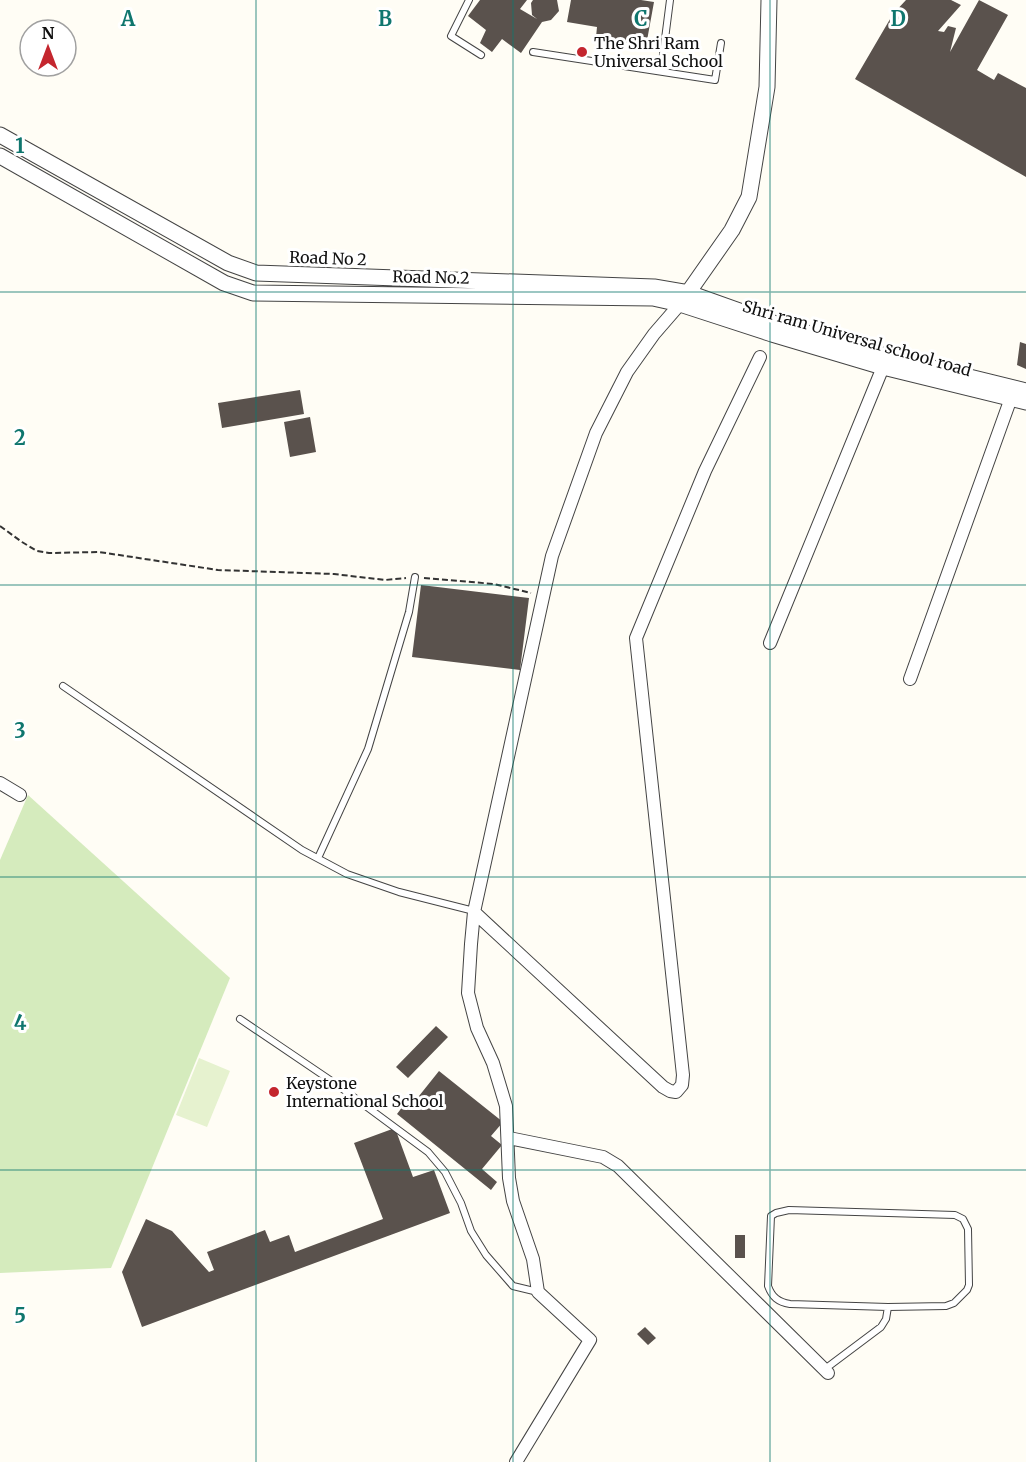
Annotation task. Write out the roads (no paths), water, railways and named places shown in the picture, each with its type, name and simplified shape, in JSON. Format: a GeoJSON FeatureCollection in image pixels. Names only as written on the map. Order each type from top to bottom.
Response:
{"type":"FeatureCollection","features":[{"type":"Feature","properties":{"kind":"street"},"geometry":{"type":"LineString","coordinates":[[516,1462],[590,1340],[538,1292],[534,1259],[513,1201],[509,1178],[507,1106],[493,1063],[477,1028],[468,993],[474,912],[552,556],[596,433],[627,372],[654,334],[685,298],[732,230],[749,196],[767,87],[770,0]]}},
{"type":"Feature","properties":{"kind":"street","name":"Road No 2"},"geometry":{"type":"LineString","coordinates":[[0,135],[228,263],[256,273],[654,287],[685,298]]}},
{"type":"Feature","properties":{"kind":"street","name":"Road No.2"},"geometry":{"type":"LineString","coordinates":[[0,156],[224,283],[254,293],[685,298]]}},
{"type":"Feature","properties":{"kind":"street","name":"Shri ram Universal school road"},"geometry":{"type":"LineString","coordinates":[[685,298],[772,334],[883,367],[1026,402]]}},
{"type":"Feature","properties":{"kind":"street","name":"Shri ram Universal school road"},"geometry":{"type":"LineString","coordinates":[[685,298],[881,355],[1026,391]]}},
{"type":"Feature","properties":{"kind":"street"},"geometry":{"type":"LineString","coordinates":[[474,912],[663,1087],[670,1092],[680,1089],[683,1075],[636,638],[705,471],[760,357]]}},
{"type":"Feature","properties":{"kind":"street"},"geometry":{"type":"LineString","coordinates":[[770,643],[883,367]]}},
{"type":"Feature","properties":{"kind":"street"},"geometry":{"type":"LineString","coordinates":[[910,679],[1011,398]]}},
{"type":"Feature","properties":{"kind":"street"},"geometry":{"type":"LineString","coordinates":[[0,783],[20,795]]}},
{"type":"Feature","properties":{"kind":"street"},"geometry":{"type":"LineString","coordinates":[[509,1138],[603,1157],[618,1166],[826,1371]]}},
{"type":"Feature","properties":{"kind":"lane"},"geometry":{"type":"LineString","coordinates":[[469,0],[451,36],[482,55]]}},
{"type":"Feature","properties":{"kind":"lane"},"geometry":{"type":"LineString","coordinates":[[661,70],[670,0]]}},
{"type":"Feature","properties":{"kind":"lane"},"geometry":{"type":"LineString","coordinates":[[532,52],[715,80],[721,43]]}},
{"type":"Feature","properties":{"kind":"lane"},"geometry":{"type":"LineString","coordinates":[[318,858],[368,750],[409,612],[415,578]]}},
{"type":"Feature","properties":{"kind":"lane"},"geometry":{"type":"LineString","coordinates":[[63,686],[302,850],[347,874],[399,892],[474,912]]}},
{"type":"Feature","properties":{"kind":"lane"},"geometry":{"type":"LineString","coordinates":[[240,1019],[336,1084],[428,1152],[445,1172],[461,1203],[471,1231],[486,1255],[513,1286],[538,1292]]}},
{"type":"Feature","properties":{"kind":"lane"},"geometry":{"type":"LineString","coordinates":[[789,1210],[955,1215],[963,1219],[968,1229],[969,1284],[967,1290],[954,1303],[946,1306],[888,1307],[790,1304],[776,1299],[768,1286],[771,1216],[789,1210]]}},
{"type":"Feature","properties":{"kind":"lane"},"geometry":{"type":"LineString","coordinates":[[826,1371],[881,1327],[888,1307]]}},
{"type":"Feature","properties":{"kind":"place","name":"The Shri Ram Universal School"},"geometry":{"type":"Point","coordinates":[582,52]}},
{"type":"Feature","properties":{"kind":"place","name":"Keystone International School"},"geometry":{"type":"Point","coordinates":[274,1092]}}]}
